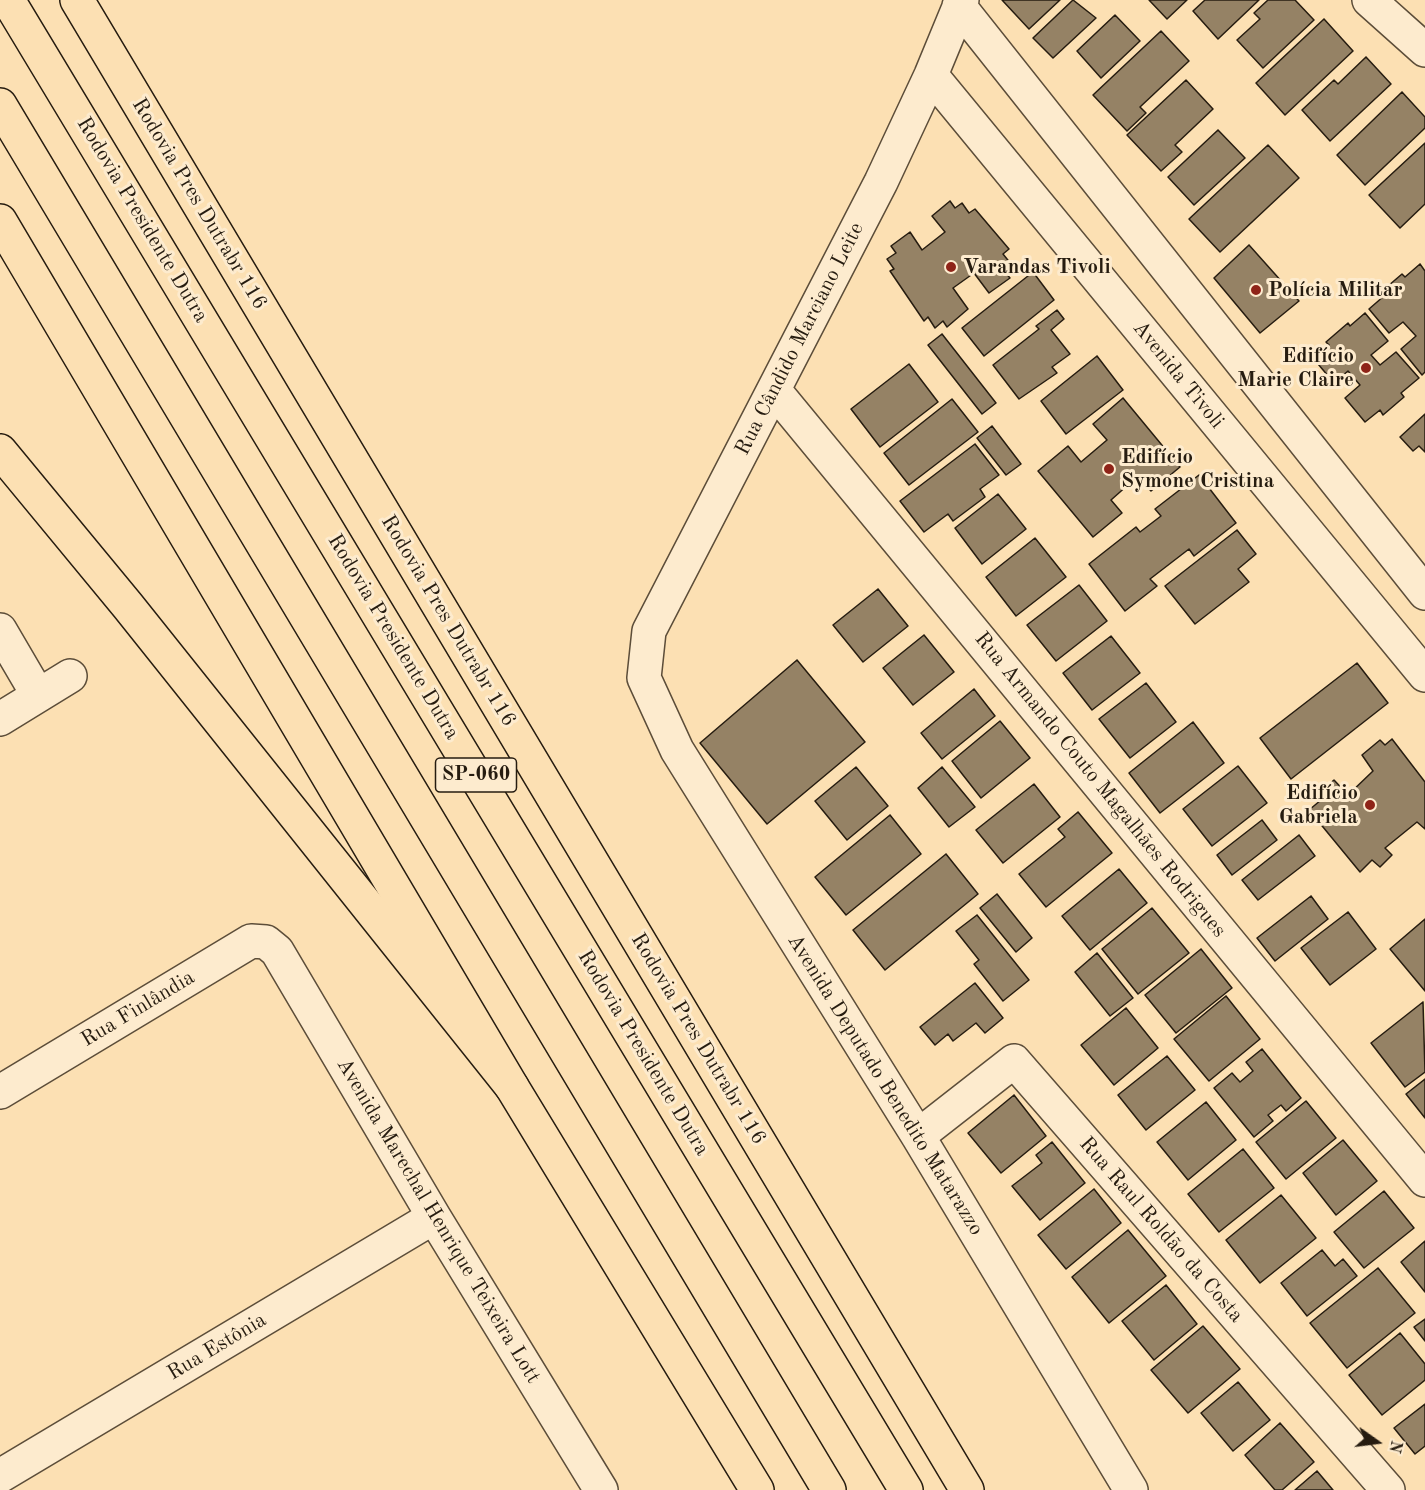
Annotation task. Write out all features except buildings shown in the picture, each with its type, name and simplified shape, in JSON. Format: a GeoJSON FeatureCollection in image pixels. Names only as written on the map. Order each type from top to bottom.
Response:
{"type":"FeatureCollection","features":[{"type":"Feature","properties":{"kind":"main road","name":"Rodovia Presidente Dutra"},"geometry":{"type":"LineString","coordinates":[[8,0],[46,59],[906,1490]]}},
{"type":"Feature","properties":{"kind":"main road","name":"Rodovia Pres Dutrabr 116"},"geometry":{"type":"LineString","coordinates":[[77,0],[967,1490]]}},
{"type":"Feature","properties":{"kind":"main road","name":"SP-060"},"geometry":{"type":"LineString","coordinates":[[0,105],[829,1490]]}},
{"type":"Feature","properties":{"kind":"main road"},"geometry":{"type":"LineString","coordinates":[[0,221],[512,1087],[757,1490]]}},
{"type":"Feature","properties":{"kind":"main road"},"geometry":{"type":"LineString","coordinates":[[0,451],[166,653],[512,1087]]}},
{"type":"Feature","properties":{"kind":"street"},"geometry":{"type":"LineString","coordinates":[[1369,0],[1425,50]]}},
{"type":"Feature","properties":{"kind":"street"},"geometry":{"type":"LineString","coordinates":[[960,3],[1425,593]]}},
{"type":"Feature","properties":{"kind":"street","name":"Rua Cândido Marciano Leite"},"geometry":{"type":"LineString","coordinates":[[644,678],[649,631],[881,182],[931,75],[960,3]]}},
{"type":"Feature","properties":{"kind":"street","name":"Avenida Tivoli"},"geometry":{"type":"LineString","coordinates":[[931,75],[1425,675]]}},
{"type":"Feature","properties":{"kind":"street","name":"Rua Armando Couto Magalhães Rodrigues"},"geometry":{"type":"LineString","coordinates":[[774,390],[1425,1180]]}},
{"type":"Feature","properties":{"kind":"street"},"geometry":{"type":"LineString","coordinates":[[0,630],[38,695]]}},
{"type":"Feature","properties":{"kind":"street"},"geometry":{"type":"LineString","coordinates":[[0,719],[70,676]]}},
{"type":"Feature","properties":{"kind":"street","name":"Avenida Deputado Benedito Matarazzo"},"geometry":{"type":"LineString","coordinates":[[644,678],[677,750],[918,1136],[1131,1490]]}},
{"type":"Feature","properties":{"kind":"street","name":"Rua Finlândia"},"geometry":{"type":"LineString","coordinates":[[0,1092],[251,941],[266,942],[277,951]]}},
{"type":"Feature","properties":{"kind":"street","name":"Avenida Marechal Henrique Teixeira Lott"},"geometry":{"type":"LineString","coordinates":[[277,951],[434,1217],[601,1490]]}},
{"type":"Feature","properties":{"kind":"street","name":"Rua Raul Roldão da Costa"},"geometry":{"type":"LineString","coordinates":[[918,1136],[1014,1061],[1388,1490]]}},
{"type":"Feature","properties":{"kind":"street","name":"Rua Estônia"},"geometry":{"type":"LineString","coordinates":[[0,1476],[434,1217]]}},
{"type":"Feature","properties":{"kind":"place","name":"Varandas Tivoli"},"geometry":{"type":"Point","coordinates":[951,267]}},
{"type":"Feature","properties":{"kind":"place","name":"Polícia Militar"},"geometry":{"type":"Point","coordinates":[1256,290]}},
{"type":"Feature","properties":{"kind":"place","name":"Edifício Marie Claire"},"geometry":{"type":"Point","coordinates":[1366,368]}},
{"type":"Feature","properties":{"kind":"place","name":"Edifício Symone Cristina"},"geometry":{"type":"Point","coordinates":[1109,469]}},
{"type":"Feature","properties":{"kind":"place","name":"Edifício Gabriela"},"geometry":{"type":"Point","coordinates":[1370,805]}}]}
